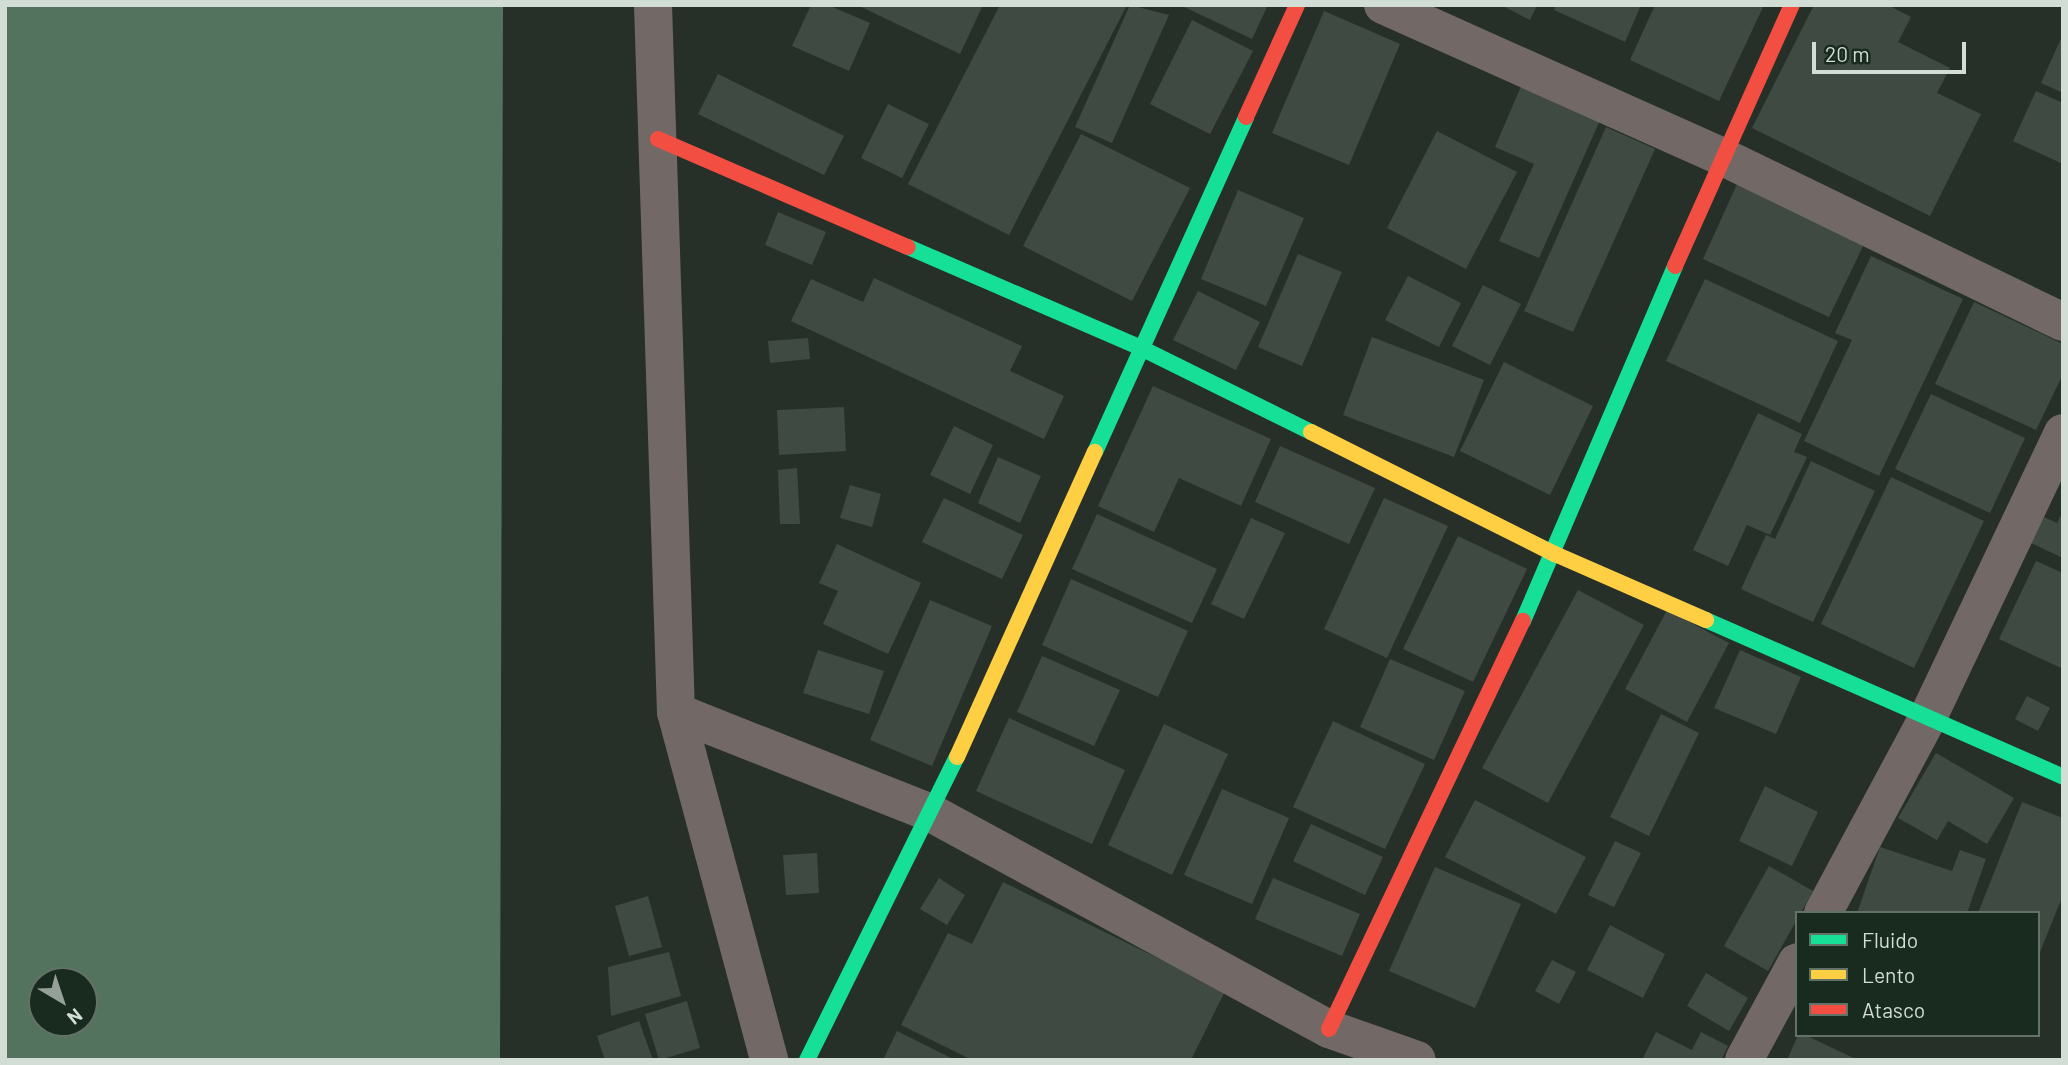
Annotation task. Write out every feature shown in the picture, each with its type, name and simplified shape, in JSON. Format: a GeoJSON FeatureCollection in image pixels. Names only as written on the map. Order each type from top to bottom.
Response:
{"type":"FeatureCollection","features":[{"type":"Feature","properties":{"kind":"street"},"geometry":{"type":"LineString","coordinates":[[653,5],[676,712],[769,1060]]}},
{"type":"Feature","properties":{"kind":"street"},"geometry":{"type":"LineString","coordinates":[[807,1060],[931,814],[1139,347],[1297,5]]}},
{"type":"Feature","properties":{"kind":"street"},"geometry":{"type":"LineString","coordinates":[[1383,5],[1721,156],[2063,321]]}},
{"type":"Feature","properties":{"kind":"street"},"geometry":{"type":"LineString","coordinates":[[1329,1029],[1555,554],[1721,156],[1792,5]]}},
{"type":"Feature","properties":{"kind":"street"},"geometry":{"type":"LineString","coordinates":[[658,139],[1139,347],[1555,554],[1928,715],[2063,777]]}},
{"type":"Feature","properties":{"kind":"street"},"geometry":{"type":"LineString","coordinates":[[1824,911],[1928,715],[2063,433]]}},
{"type":"Feature","properties":{"kind":"street"},"geometry":{"type":"LineString","coordinates":[[676,712],[931,814],[1329,1029],[1417,1060]]}},
{"type":"Feature","properties":{"kind":"street"},"geometry":{"type":"LineString","coordinates":[[1744,1060],[1795,966]]}},
{"type":"Feature","properties":{"kind":"shaded area"},"geometry":{"type":"Polygon","coordinates":[[[5,5],[503,5],[500,1060],[5,1060],[5,5]]]}},
{"type":"Feature","properties":{"kind":"building"},"geometry":{"type":"Polygon","coordinates":[[[811,5],[828,5],[870,23],[849,71],[792,46],[811,5]]]}},
{"type":"Feature","properties":{"kind":"building"},"geometry":{"type":"Polygon","coordinates":[[[857,5],[983,5],[960,54],[857,5]]]}},
{"type":"Feature","properties":{"kind":"building"},"geometry":{"type":"Polygon","coordinates":[[[1000,5],[1127,5],[1009,235],[908,184],[1000,5]]]}},
{"type":"Feature","properties":{"kind":"building"},"geometry":{"type":"Polygon","coordinates":[[[1130,5],[1169,15],[1112,143],[1075,127],[1130,5]]]}},
{"type":"Feature","properties":{"kind":"building"},"geometry":{"type":"Polygon","coordinates":[[[1180,5],[1268,5],[1252,39],[1180,5]]]}},
{"type":"Feature","properties":{"kind":"building"},"geometry":{"type":"Polygon","coordinates":[[[1501,5],[1537,5],[1530,20],[1501,5]]]}},
{"type":"Feature","properties":{"kind":"building"},"geometry":{"type":"Polygon","coordinates":[[[1556,5],[1641,5],[1625,42],[1554,10],[1556,5]]]}},
{"type":"Feature","properties":{"kind":"building"},"geometry":{"type":"Polygon","coordinates":[[[1655,5],[1764,5],[1719,101],[1630,60],[1655,5]]]}},
{"type":"Feature","properties":{"kind":"building"},"geometry":{"type":"Polygon","coordinates":[[[1814,5],[1888,5],[1911,17],[1898,42],[1950,68],[1937,93],[1981,114],[1930,216],[1752,128],[1814,5]]]}},
{"type":"Feature","properties":{"kind":"building"},"geometry":{"type":"Polygon","coordinates":[[[1324,11],[1400,44],[1349,165],[1272,133],[1324,11]]]}},
{"type":"Feature","properties":{"kind":"building"},"geometry":{"type":"Polygon","coordinates":[[[1192,20],[1253,51],[1210,134],[1150,104],[1192,20]]]}},
{"type":"Feature","properties":{"kind":"building"},"geometry":{"type":"Polygon","coordinates":[[[2063,34],[2063,93],[2041,83],[2063,34]]]}},
{"type":"Feature","properties":{"kind":"building"},"geometry":{"type":"Polygon","coordinates":[[[718,74],[844,136],[824,175],[698,114],[718,74]]]}},
{"type":"Feature","properties":{"kind":"building"},"geometry":{"type":"Polygon","coordinates":[[[1522,84],[1601,118],[1539,258],[1499,241],[1534,164],[1495,147],[1522,84]]]}},
{"type":"Feature","properties":{"kind":"building"},"geometry":{"type":"Polygon","coordinates":[[[2036,91],[2063,103],[2063,164],[2013,141],[2036,91]]]}},
{"type":"Feature","properties":{"kind":"building"},"geometry":{"type":"Polygon","coordinates":[[[888,104],[929,124],[902,178],[861,158],[888,104]]]}},
{"type":"Feature","properties":{"kind":"building"},"geometry":{"type":"Polygon","coordinates":[[[1606,127],[1655,149],[1573,332],[1524,311],[1606,127]]]}},
{"type":"Feature","properties":{"kind":"building"},"geometry":{"type":"Polygon","coordinates":[[[1437,131],[1517,172],[1466,269],[1387,228],[1437,131]]]}},
{"type":"Feature","properties":{"kind":"building"},"geometry":{"type":"Polygon","coordinates":[[[1081,134],[1190,188],[1132,301],[1023,246],[1081,134]]]}},
{"type":"Feature","properties":{"kind":"building"},"geometry":{"type":"Polygon","coordinates":[[[1738,182],[1865,242],[1829,317],[1703,259],[1738,182]]]}},
{"type":"Feature","properties":{"kind":"building"},"geometry":{"type":"Polygon","coordinates":[[[1238,190],[1304,218],[1266,306],[1201,279],[1238,190]]]}},
{"type":"Feature","properties":{"kind":"building"},"geometry":{"type":"Polygon","coordinates":[[[778,212],[826,232],[812,265],[765,245],[778,212]]]}},
{"type":"Feature","properties":{"kind":"building"},"geometry":{"type":"Polygon","coordinates":[[[1298,254],[1342,272],[1302,366],[1258,347],[1298,254]]]}},
{"type":"Feature","properties":{"kind":"building"},"geometry":{"type":"Polygon","coordinates":[[[1871,256],[1963,299],[1879,476],[1804,441],[1852,340],[1835,333],[1871,256]]]}},
{"type":"Feature","properties":{"kind":"building"},"geometry":{"type":"Polygon","coordinates":[[[1408,276],[1461,303],[1439,347],[1385,320],[1408,276]]]}},
{"type":"Feature","properties":{"kind":"building"},"geometry":{"type":"Polygon","coordinates":[[[874,278],[1022,346],[1010,371],[1064,396],[1044,439],[791,321],[811,279],[863,302],[874,278]]]}},
{"type":"Feature","properties":{"kind":"building"},"geometry":{"type":"Polygon","coordinates":[[[1705,279],[1838,341],[1800,423],[1666,361],[1705,279]]]}},
{"type":"Feature","properties":{"kind":"building"},"geometry":{"type":"Polygon","coordinates":[[[1483,285],[1521,304],[1490,365],[1452,346],[1483,285]]]}},
{"type":"Feature","properties":{"kind":"building"},"geometry":{"type":"Polygon","coordinates":[[[1198,291],[1260,322],[1236,370],[1173,340],[1198,291]]]}},
{"type":"Feature","properties":{"kind":"building"},"geometry":{"type":"Polygon","coordinates":[[[1974,302],[2063,344],[2063,374],[2036,430],[1935,384],[1974,302]]]}},
{"type":"Feature","properties":{"kind":"building"},"geometry":{"type":"Polygon","coordinates":[[[1372,337],[1484,380],[1454,457],[1343,415],[1372,337]]]}},
{"type":"Feature","properties":{"kind":"building"},"geometry":{"type":"Polygon","coordinates":[[[808,338],[810,359],[770,363],[768,341],[808,338]]]}},
{"type":"Feature","properties":{"kind":"building"},"geometry":{"type":"Polygon","coordinates":[[[1504,362],[1593,406],[1550,495],[1460,451],[1504,362]]]}},
{"type":"Feature","properties":{"kind":"building"},"geometry":{"type":"Polygon","coordinates":[[[1153,386],[1271,439],[1241,506],[1179,478],[1154,532],[1098,506],[1153,386]]]}},
{"type":"Feature","properties":{"kind":"building"},"geometry":{"type":"Polygon","coordinates":[[[1931,394],[2025,438],[1990,513],[1895,469],[1931,394]]]}},
{"type":"Feature","properties":{"kind":"building"},"geometry":{"type":"Polygon","coordinates":[[[844,407],[846,451],[779,455],[777,410],[844,407]]]}},
{"type":"Feature","properties":{"kind":"building"},"geometry":{"type":"Polygon","coordinates":[[[1758,413],[1802,434],[1794,452],[1807,457],[1770,535],[1747,525],[1728,566],[1693,550],[1758,413]]]}},
{"type":"Feature","properties":{"kind":"building"},"geometry":{"type":"Polygon","coordinates":[[[954,426],[993,445],[970,494],[930,475],[954,426]]]}},
{"type":"Feature","properties":{"kind":"building"},"geometry":{"type":"Polygon","coordinates":[[[1280,446],[1375,488],[1349,544],[1255,502],[1280,446]]]}},
{"type":"Feature","properties":{"kind":"building"},"geometry":{"type":"Polygon","coordinates":[[[998,457],[1041,476],[1020,523],[978,503],[998,457]]]}},
{"type":"Feature","properties":{"kind":"building"},"geometry":{"type":"Polygon","coordinates":[[[1811,461],[1875,491],[1813,622],[1741,589],[1766,535],[1775,539],[1811,461]]]}},
{"type":"Feature","properties":{"kind":"building"},"geometry":{"type":"Polygon","coordinates":[[[797,468],[800,524],[780,524],[778,470],[797,468]]]}},
{"type":"Feature","properties":{"kind":"building"},"geometry":{"type":"Polygon","coordinates":[[[1891,477],[1984,521],[1914,668],[1821,624],[1891,477]]]}},
{"type":"Feature","properties":{"kind":"building"},"geometry":{"type":"Polygon","coordinates":[[[850,485],[881,494],[872,527],[840,518],[850,485]]]}},
{"type":"Feature","properties":{"kind":"building"},"geometry":{"type":"Polygon","coordinates":[[[944,498],[1023,535],[1002,579],[922,542],[944,498]]]}},
{"type":"Feature","properties":{"kind":"building"},"geometry":{"type":"Polygon","coordinates":[[[1384,498],[1448,526],[1387,658],[1324,629],[1384,498]]]}},
{"type":"Feature","properties":{"kind":"building"},"geometry":{"type":"Polygon","coordinates":[[[2063,511],[2063,558],[2031,543],[2044,517],[2057,523],[2063,511]]]}},
{"type":"Feature","properties":{"kind":"building"},"geometry":{"type":"Polygon","coordinates":[[[1097,514],[1217,569],[1192,623],[1072,569],[1097,514]]]}},
{"type":"Feature","properties":{"kind":"building"},"geometry":{"type":"Polygon","coordinates":[[[1251,518],[1285,533],[1244,619],[1211,604],[1251,518]]]}},
{"type":"Feature","properties":{"kind":"building"},"geometry":{"type":"Polygon","coordinates":[[[1458,536],[1527,569],[1473,682],[1403,649],[1458,536]]]}},
{"type":"Feature","properties":{"kind":"building"},"geometry":{"type":"Polygon","coordinates":[[[837,544],[921,583],[888,654],[823,624],[838,591],[819,583],[837,544]]]}},
{"type":"Feature","properties":{"kind":"building"},"geometry":{"type":"Polygon","coordinates":[[[2036,561],[2063,573],[2063,669],[1999,639],[2036,561]]]}},
{"type":"Feature","properties":{"kind":"building"},"geometry":{"type":"Polygon","coordinates":[[[1071,579],[1188,631],[1158,697],[1042,645],[1071,579]]]}},
{"type":"Feature","properties":{"kind":"building"},"geometry":{"type":"Polygon","coordinates":[[[1578,590],[1644,625],[1548,803],[1482,768],[1578,590]]]}},
{"type":"Feature","properties":{"kind":"building"},"geometry":{"type":"Polygon","coordinates":[[[930,600],[992,626],[932,766],[870,740],[930,600]]]}},
{"type":"Feature","properties":{"kind":"building"},"geometry":{"type":"Polygon","coordinates":[[[1667,610],[1729,643],[1687,722],[1625,689],[1667,610]]]}},
{"type":"Feature","properties":{"kind":"building"},"geometry":{"type":"Polygon","coordinates":[[[818,650],[884,671],[869,714],[803,693],[818,650]]]}},
{"type":"Feature","properties":{"kind":"building"},"geometry":{"type":"Polygon","coordinates":[[[1740,650],[1801,677],[1776,734],[1714,708],[1740,650]]]}},
{"type":"Feature","properties":{"kind":"building"},"geometry":{"type":"Polygon","coordinates":[[[1042,656],[1120,690],[1094,746],[1017,712],[1042,656]]]}},
{"type":"Feature","properties":{"kind":"building"},"geometry":{"type":"Polygon","coordinates":[[[1390,659],[1465,691],[1434,760],[1360,727],[1390,659]]]}},
{"type":"Feature","properties":{"kind":"building"},"geometry":{"type":"Polygon","coordinates":[[[2027,696],[2050,708],[2038,731],[2015,719],[2027,696]]]}},
{"type":"Feature","properties":{"kind":"building"},"geometry":{"type":"Polygon","coordinates":[[[1661,714],[1699,733],[1649,836],[1610,817],[1661,714]]]}},
{"type":"Feature","properties":{"kind":"building"},"geometry":{"type":"Polygon","coordinates":[[[1009,718],[1125,770],[1092,844],[976,791],[1009,718]]]}},
{"type":"Feature","properties":{"kind":"building"},"geometry":{"type":"Polygon","coordinates":[[[1333,721],[1425,764],[1385,849],[1293,807],[1333,721]]]}},
{"type":"Feature","properties":{"kind":"building"},"geometry":{"type":"Polygon","coordinates":[[[1164,724],[1228,754],[1172,875],[1108,845],[1164,724]]]}},
{"type":"Feature","properties":{"kind":"building"},"geometry":{"type":"Polygon","coordinates":[[[1936,753],[2014,798],[1987,844],[1948,821],[1937,840],[1898,818],[1936,753]]]}},
{"type":"Feature","properties":{"kind":"building"},"geometry":{"type":"Polygon","coordinates":[[[1765,786],[1818,812],[1792,866],[1739,841],[1765,786]]]}},
{"type":"Feature","properties":{"kind":"building"},"geometry":{"type":"Polygon","coordinates":[[[1222,789],[1289,818],[1252,904],[1184,875],[1222,789]]]}},
{"type":"Feature","properties":{"kind":"building"},"geometry":{"type":"Polygon","coordinates":[[[1475,800],[1586,857],[1556,914],[1445,857],[1475,800]]]}},
{"type":"Feature","properties":{"kind":"building"},"geometry":{"type":"Polygon","coordinates":[[[2022,802],[2063,818],[2063,895],[2040,952],[2040,911],[1979,911],[2022,802]]]}},
{"type":"Feature","properties":{"kind":"building"},"geometry":{"type":"Polygon","coordinates":[[[1311,824],[1383,857],[1365,895],[1293,861],[1311,824]]]}},
{"type":"Feature","properties":{"kind":"building"},"geometry":{"type":"Polygon","coordinates":[[[1615,841],[1641,853],[1614,907],[1588,895],[1615,841]]]}},
{"type":"Feature","properties":{"kind":"building"},"geometry":{"type":"Polygon","coordinates":[[[1880,847],[1952,871],[1960,850],[1986,859],[1968,911],[1858,911],[1880,847]]]}},
{"type":"Feature","properties":{"kind":"building"},"geometry":{"type":"Polygon","coordinates":[[[817,853],[819,893],[786,895],[783,855],[817,853]]]}},
{"type":"Feature","properties":{"kind":"building"},"geometry":{"type":"Polygon","coordinates":[[[1769,866],[1813,891],[1802,911],[1795,911],[1795,923],[1768,971],[1724,946],[1769,866]]]}},
{"type":"Feature","properties":{"kind":"building"},"geometry":{"type":"Polygon","coordinates":[[[1435,867],[1521,904],[1475,1008],[1389,971],[1435,867]]]}},
{"type":"Feature","properties":{"kind":"building"},"geometry":{"type":"Polygon","coordinates":[[[939,878],[965,895],[947,925],[920,909],[939,878]]]}},
{"type":"Feature","properties":{"kind":"building"},"geometry":{"type":"Polygon","coordinates":[[[1273,878],[1360,914],[1342,956],[1255,919],[1273,878]]]}},
{"type":"Feature","properties":{"kind":"building"},"geometry":{"type":"Polygon","coordinates":[[[1003,882],[1225,991],[1191,1060],[972,1060],[901,1025],[948,933],[972,944],[1003,882]]]}},
{"type":"Feature","properties":{"kind":"building"},"geometry":{"type":"Polygon","coordinates":[[[648,896],[662,947],[629,956],[615,906],[648,896]]]}},
{"type":"Feature","properties":{"kind":"building"},"geometry":{"type":"Polygon","coordinates":[[[1610,925],[1665,954],[1643,998],[1587,970],[1610,925]]]}},
{"type":"Feature","properties":{"kind":"building"},"geometry":{"type":"Polygon","coordinates":[[[669,952],[681,996],[611,1016],[608,967],[669,952]]]}},
{"type":"Feature","properties":{"kind":"building"},"geometry":{"type":"Polygon","coordinates":[[[1552,960],[1576,972],[1559,1004],[1535,991],[1552,960]]]}},
{"type":"Feature","properties":{"kind":"building"},"geometry":{"type":"Polygon","coordinates":[[[1706,973],[1748,998],[1729,1031],[1687,1006],[1706,973]]]}},
{"type":"Feature","properties":{"kind":"building"},"geometry":{"type":"Polygon","coordinates":[[[687,1001],[700,1048],[659,1060],[645,1014],[687,1001]]]}},
{"type":"Feature","properties":{"kind":"building"},"geometry":{"type":"Polygon","coordinates":[[[639,1021],[653,1060],[605,1060],[597,1036],[639,1021]]]}},
{"type":"Feature","properties":{"kind":"building"},"geometry":{"type":"Polygon","coordinates":[[[897,1031],[955,1060],[883,1060],[897,1031]]]}},
{"type":"Feature","properties":{"kind":"building"},"geometry":{"type":"Polygon","coordinates":[[[1656,1032],[1692,1050],[1701,1032],[1728,1046],[1721,1060],[1642,1060],[1656,1032]]]}},
{"type":"Feature","properties":{"kind":"building"},"geometry":{"type":"Polygon","coordinates":[[[1797,1037],[1809,1037],[1858,1060],[1787,1060],[1797,1037]]]}},
{"type":"Feature","properties":{"kind":"traffic: fast"},"geometry":{"type":"LineString","coordinates":[[1095,452],[1246,117]]}},
{"type":"Feature","properties":{"kind":"traffic: fast"},"geometry":{"type":"LineString","coordinates":[[908,247],[1139,347],[1311,432]]}},
{"type":"Feature","properties":{"kind":"traffic: fast"},"geometry":{"type":"LineString","coordinates":[[1523,621],[1675,266]]}},
{"type":"Feature","properties":{"kind":"traffic: fast"},"geometry":{"type":"LineString","coordinates":[[1706,620],[2063,777]]}},
{"type":"Feature","properties":{"kind":"traffic: fast"},"geometry":{"type":"LineString","coordinates":[[807,1060],[957,757]]}},
{"type":"Feature","properties":{"kind":"traffic: slow"},"geometry":{"type":"LineString","coordinates":[[1311,432],[1555,554],[1706,620]]}},
{"type":"Feature","properties":{"kind":"traffic: slow"},"geometry":{"type":"LineString","coordinates":[[957,757],[1095,452]]}},
{"type":"Feature","properties":{"kind":"traffic: jam"},"geometry":{"type":"LineString","coordinates":[[1246,117],[1297,5]]}},
{"type":"Feature","properties":{"kind":"traffic: jam"},"geometry":{"type":"LineString","coordinates":[[1675,266],[1792,5]]}},
{"type":"Feature","properties":{"kind":"traffic: jam"},"geometry":{"type":"LineString","coordinates":[[658,139],[908,247]]}},
{"type":"Feature","properties":{"kind":"traffic: jam"},"geometry":{"type":"LineString","coordinates":[[1329,1029],[1523,621]]}}]}
